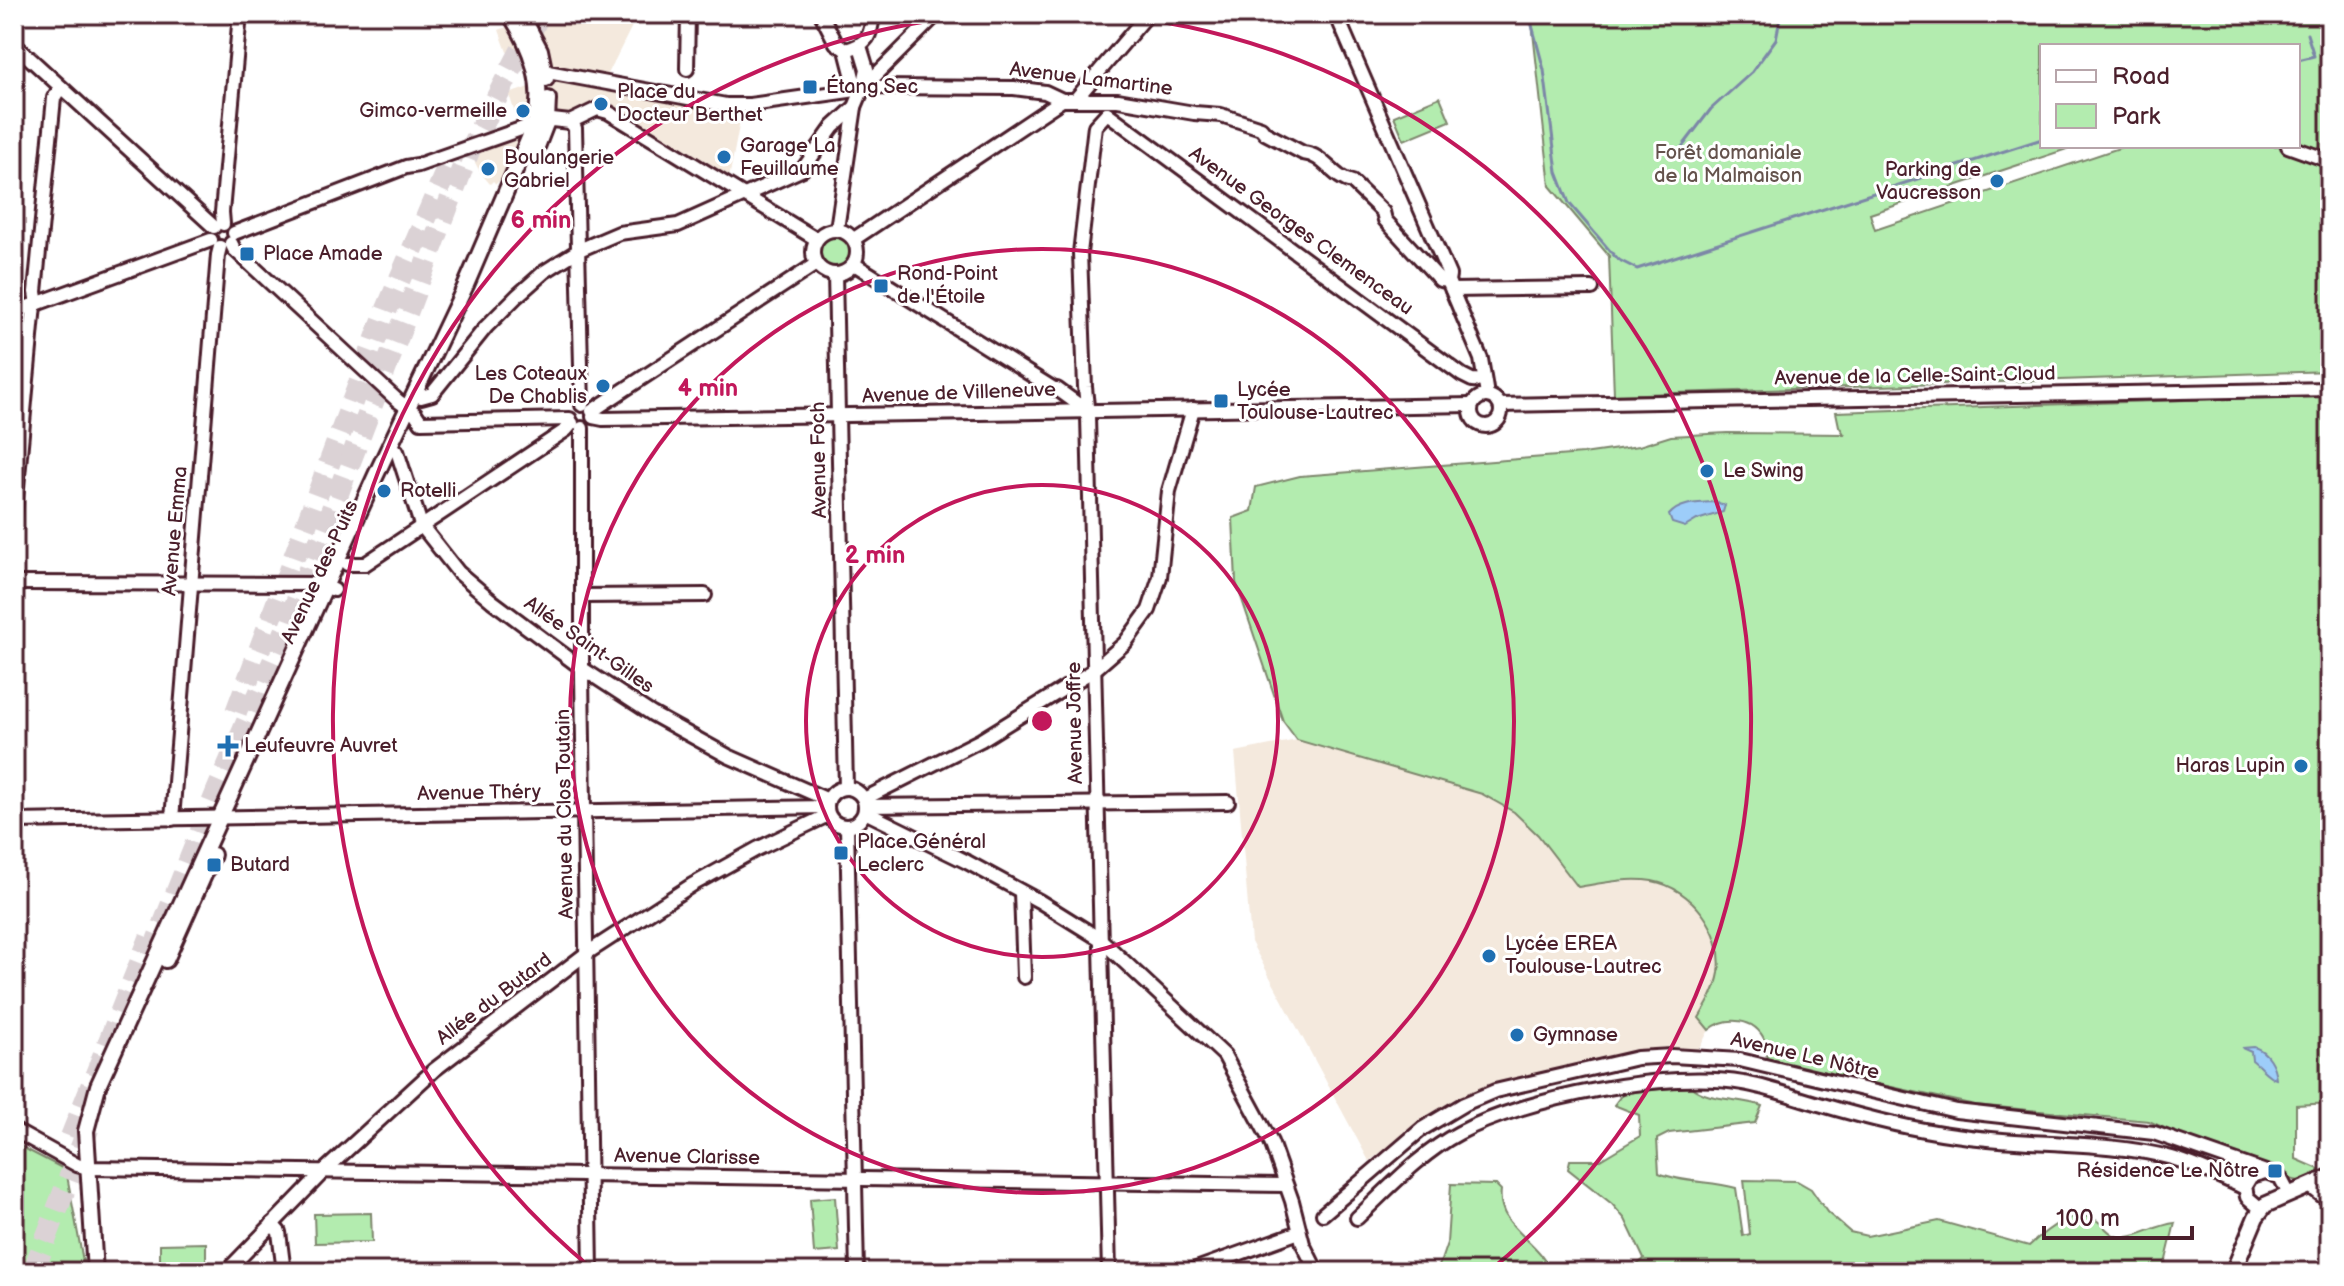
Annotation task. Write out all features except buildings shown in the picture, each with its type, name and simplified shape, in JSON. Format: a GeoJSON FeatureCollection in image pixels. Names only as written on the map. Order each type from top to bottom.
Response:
{"type":"FeatureCollection","features":[{"type":"Feature","properties":{"kind":"street","name":"Avenue Emma"},"geometry":{"type":"LineString","coordinates":[[172,819],[240,14]]}},
{"type":"Feature","properties":{"kind":"street","name":"Avenue des Puits"},"geometry":{"type":"LineString","coordinates":[[510,14],[541,70]]}},
{"type":"Feature","properties":{"kind":"street","name":"Avenue des Puits"},"geometry":{"type":"LineString","coordinates":[[95,1272],[88,1119],[98,1086],[486,250],[541,123],[540,50],[521,14]]}},
{"type":"Feature","properties":{"kind":"street"},"geometry":{"type":"LineString","coordinates":[[687,69],[688,14]]}},
{"type":"Feature","properties":{"kind":"street"},"geometry":{"type":"LineString","coordinates":[[821,14],[854,81],[863,88]]}},
{"type":"Feature","properties":{"kind":"street"},"geometry":{"type":"LineString","coordinates":[[860,46],[872,29],[873,14]]}},
{"type":"Feature","properties":{"kind":"street"},"geometry":{"type":"LineString","coordinates":[[863,88],[937,14]]}},
{"type":"Feature","properties":{"kind":"street"},"geometry":{"type":"LineString","coordinates":[[854,239],[1068,100],[1148,14]]}},
{"type":"Feature","properties":{"kind":"street"},"geometry":{"type":"LineString","coordinates":[[1336,14],[1449,275],[1450,286],[1481,359],[1487,395]]}},
{"type":"Feature","properties":{"kind":"street"},"geometry":{"type":"LineString","coordinates":[[14,44],[412,410],[421,422],[590,425],[575,128],[570,122]]}},
{"type":"Feature","properties":{"kind":"street"},"geometry":{"type":"LineString","coordinates":[[835,47],[860,46]]}},
{"type":"Feature","properties":{"kind":"street"},"geometry":{"type":"LineString","coordinates":[[837,229],[855,107],[867,69],[860,46]]}},
{"type":"Feature","properties":{"kind":"street","name":"Avenue Lamartine"},"geometry":{"type":"LineString","coordinates":[[541,70],[726,105],[750,105],[863,88],[1014,88],[1107,107],[1118,100],[1221,115],[1261,128],[1265,133],[1328,164],[1331,171],[1352,182],[1383,212],[1385,220],[1410,248],[1440,280],[1450,286]]}},
{"type":"Feature","properties":{"kind":"street"},"geometry":{"type":"LineString","coordinates":[[14,519],[52,113],[54,98],[60,88]]}},
{"type":"Feature","properties":{"kind":"street"},"geometry":{"type":"LineString","coordinates":[[421,397],[432,394],[486,327],[544,272],[579,250],[619,233],[678,225],[752,199],[803,169],[833,127],[855,107]]}},
{"type":"Feature","properties":{"kind":"street","name":"Avenue Joffre"},"geometry":{"type":"LineString","coordinates":[[1107,107],[1095,126],[1080,253],[1109,1272]]}},
{"type":"Feature","properties":{"kind":"street","name":"Avenue Georges Clemenceau"},"geometry":{"type":"LineString","coordinates":[[1107,107],[1462,375],[1484,381]]}},
{"type":"Feature","properties":{"kind":"street"},"geometry":{"type":"LineString","coordinates":[[14,312],[406,167],[541,123],[570,122],[597,109],[602,109],[696,164],[816,239]]}},
{"type":"Feature","properties":{"kind":"street"},"geometry":{"type":"LineString","coordinates":[[2294,148],[2330,161]]}},
{"type":"Feature","properties":{"kind":"street"},"geometry":{"type":"LineString","coordinates":[[828,230],[847,232],[854,239],[858,254],[846,272],[826,272],[816,264],[813,249],[816,239],[828,230]]}},
{"type":"Feature","properties":{"kind":"street"},"geometry":{"type":"LineString","coordinates":[[1410,248],[1423,247],[1433,239]]}},
{"type":"Feature","properties":{"kind":"street","name":"Avenue des Puits"},"geometry":{"type":"LineString","coordinates":[[329,589],[347,564],[369,503],[397,451],[412,410],[421,397],[486,250]]}},
{"type":"Feature","properties":{"kind":"street"},"geometry":{"type":"LineString","coordinates":[[575,423],[573,410],[589,411],[816,264]]}},
{"type":"Feature","properties":{"kind":"street"},"geometry":{"type":"LineString","coordinates":[[854,264],[1070,396],[1086,410],[1472,405],[1481,396],[1487,395],[1500,405],[1500,418],[1483,425],[1473,418],[1472,405]]}},
{"type":"Feature","properties":{"kind":"street","name":"Avenue Foch"},"geometry":{"type":"LineString","coordinates":[[835,274],[846,788]]}},
{"type":"Feature","properties":{"kind":"street"},"geometry":{"type":"LineString","coordinates":[[1450,286],[1592,288]]}},
{"type":"Feature","properties":{"kind":"street"},"geometry":{"type":"LineString","coordinates":[[1054,389],[1056,411]]}},
{"type":"Feature","properties":{"kind":"street","name":"Avenue de la Celle-Saint-Cloud"},"geometry":{"type":"LineString","coordinates":[[1500,405],[2330,389]]}},
{"type":"Feature","properties":{"kind":"street"},"geometry":{"type":"LineString","coordinates":[[1193,409],[1169,491],[1160,577],[1149,610],[1125,643],[1094,670],[981,740],[865,806],[859,823],[847,826],[837,824],[828,807],[837,790],[846,788],[857,791],[865,806],[1100,939],[1224,1055],[1271,1142],[1292,1201],[1299,1232],[1317,1272]]}},
{"type":"Feature","properties":{"kind":"street","name":"Avenue de Villeneuve"},"geometry":{"type":"LineString","coordinates":[[589,411],[838,416],[1086,410]]}},
{"type":"Feature","properties":{"kind":"street"},"geometry":{"type":"LineString","coordinates":[[347,564],[365,564],[575,423]]}},
{"type":"Feature","properties":{"kind":"street","name":"Avenue du Clos Toutain"},"geometry":{"type":"LineString","coordinates":[[575,423],[583,596],[591,1272]]}},
{"type":"Feature","properties":{"kind":"street","name":"Allée Saint-Gilles"},"geometry":{"type":"LineString","coordinates":[[397,451],[421,525],[458,572],[526,628],[652,714],[828,807]]}},
{"type":"Feature","properties":{"kind":"street"},"geometry":{"type":"LineString","coordinates":[[14,583],[318,584],[329,589]]}},
{"type":"Feature","properties":{"kind":"street"},"geometry":{"type":"LineString","coordinates":[[583,596],[705,595]]}},
{"type":"Feature","properties":{"kind":"street"},"geometry":{"type":"LineString","coordinates":[[865,806],[1228,802]]}},
{"type":"Feature","properties":{"kind":"street","name":"Avenue Théry"},"geometry":{"type":"LineString","coordinates":[[14,821],[828,807]]}},
{"type":"Feature","properties":{"kind":"street","name":"Allée du Butard"},"geometry":{"type":"LineString","coordinates":[[226,1272],[325,1170],[434,1070],[587,953],[692,885],[828,807]]}},
{"type":"Feature","properties":{"kind":"street"},"geometry":{"type":"LineString","coordinates":[[847,826],[857,1272]]}},
{"type":"Feature","properties":{"kind":"street"},"geometry":{"type":"LineString","coordinates":[[1021,892],[1024,977]]}},
{"type":"Feature","properties":{"kind":"street","name":"Avenue Le Nôtre"},"geometry":{"type":"LineString","coordinates":[[1323,1214],[1422,1129],[1464,1104],[1495,1091],[1656,1056],[1740,1060],[1956,1111],[2154,1133],[2280,1177],[2289,1194]]}},
{"type":"Feature","properties":{"kind":"street","name":"Avenue Le Nôtre"},"geometry":{"type":"LineString","coordinates":[[1357,1218],[1435,1149],[1458,1133],[1500,1115],[1631,1084],[1698,1079],[1747,1083],[1824,1106],[1953,1135],[2169,1157],[2245,1188]]}},
{"type":"Feature","properties":{"kind":"street"},"geometry":{"type":"LineString","coordinates":[[14,1130],[88,1168]]}},
{"type":"Feature","properties":{"kind":"street","name":"Avenue Clarisse"},"geometry":{"type":"LineString","coordinates":[[88,1168],[1285,1185]]}},
{"type":"Feature","properties":{"kind":"street"},"geometry":{"type":"LineString","coordinates":[[2261,1209],[2247,1197],[2245,1188],[2253,1174],[2265,1173]]}},
{"type":"Feature","properties":{"kind":"street"},"geometry":{"type":"LineString","coordinates":[[2233,1272],[2261,1209],[2275,1199],[2330,1177]]}},
{"type":"Feature","properties":{"kind":"street"},"geometry":{"type":"LineString","coordinates":[[2310,1186],[2330,1202]]}},
{"type":"Feature","properties":{"kind":"street"},"geometry":{"type":"LineString","coordinates":[[272,1224],[279,1232],[284,1272]]}},
{"type":"Feature","properties":{"kind":"street"},"geometry":{"type":"LineString","coordinates":[[1188,1272],[1299,1232]]}},
{"type":"Feature","properties":{"kind":"shaded area"},"geometry":{"type":"Polygon","coordinates":[[[530,14],[638,14],[604,82],[743,105],[728,184],[608,112],[552,120],[519,146],[504,176],[496,184],[493,181],[490,184],[471,155],[510,137],[507,125],[517,120],[509,94],[532,86],[529,70],[519,49],[507,52],[499,30],[531,17],[530,14]]]}},
{"type":"Feature","properties":{"kind":"shaded area","name":"Lycée EREA Toulouse-Lautrec"},"geometry":{"type":"Polygon","coordinates":[[[1297,740],[1482,794],[1514,812],[1538,835],[1578,887],[1637,880],[1654,881],[1681,892],[1694,903],[1710,925],[1717,943],[1720,969],[1714,993],[1699,1018],[1709,1030],[1699,1049],[1617,1055],[1503,1082],[1453,1102],[1369,1161],[1251,942],[1235,752],[1297,740]]]}},
{"type":"Feature","properties":{"kind":"green space","name":"Forêt domaniale de la Malmaison"},"geometry":{"type":"Polygon","coordinates":[[[1531,14],[2330,14],[2330,371],[1614,395],[1609,256],[1550,186],[1531,14]]]}},
{"type":"Feature","properties":{"kind":"green space"},"geometry":{"type":"Polygon","coordinates":[[[1440,97],[1450,121],[1404,140],[1394,116],[1440,97]]]}},
{"type":"Feature","properties":{"kind":"green space"},"geometry":{"type":"Polygon","coordinates":[[[836,235],[848,240],[853,252],[848,264],[836,269],[824,264],[819,252],[824,240],[836,235]]]}},
{"type":"Feature","properties":{"kind":"green space"},"geometry":{"type":"Polygon","coordinates":[[[2330,395],[2330,1103],[2296,1105],[2296,1159],[2319,1169],[2316,1176],[2303,1182],[2268,1174],[2149,1121],[1975,1105],[1767,1060],[1765,1041],[1760,1033],[1740,1021],[1724,1022],[1709,1030],[1699,1018],[1719,973],[1717,942],[1703,914],[1692,902],[1667,885],[1652,881],[1624,880],[1578,887],[1538,835],[1514,812],[1482,794],[1297,740],[1283,721],[1236,582],[1233,518],[1252,511],[1256,487],[1300,476],[1583,454],[1639,446],[1671,436],[1844,434],[1836,412],[2330,395]]]}},
{"type":"Feature","properties":{"kind":"green space"},"geometry":{"type":"Polygon","coordinates":[[[1690,1086],[1706,1095],[1762,1106],[1755,1123],[1669,1133],[1657,1139],[1659,1173],[1736,1188],[1743,1236],[1750,1234],[1744,1180],[1797,1181],[1811,1189],[1827,1212],[1850,1232],[1867,1236],[1939,1221],[2029,1246],[2062,1221],[2081,1216],[2100,1223],[2118,1237],[2133,1236],[2175,1223],[2163,1272],[1628,1272],[1644,1259],[1625,1219],[1612,1204],[1568,1169],[1570,1160],[1600,1160],[1640,1136],[1639,1115],[1614,1105],[1623,1093],[1690,1086]]]}},
{"type":"Feature","properties":{"kind":"green space"},"geometry":{"type":"Polygon","coordinates":[[[14,1143],[66,1170],[85,1272],[14,1272],[14,1143]]]}},
{"type":"Feature","properties":{"kind":"green space"},"geometry":{"type":"Polygon","coordinates":[[[1451,1184],[1496,1185],[1501,1190],[1505,1215],[1538,1251],[1550,1272],[1437,1272],[1447,1243],[1451,1184]]]}},
{"type":"Feature","properties":{"kind":"green space"},"geometry":{"type":"Polygon","coordinates":[[[835,1197],[839,1251],[814,1253],[810,1199],[835,1197]]]}},
{"type":"Feature","properties":{"kind":"green space"},"geometry":{"type":"Polygon","coordinates":[[[371,1213],[372,1242],[315,1243],[314,1214],[371,1213]]]}},
{"type":"Feature","properties":{"kind":"green space"},"geometry":{"type":"Polygon","coordinates":[[[206,1243],[206,1265],[160,1266],[160,1244],[206,1243]]]}},
{"type":"Feature","properties":{"kind":"water"},"geometry":{"type":"Polygon","coordinates":[[[1715,502],[1725,505],[1723,512],[1685,527],[1672,523],[1669,515],[1679,508],[1715,502]]]}},
{"type":"Feature","properties":{"kind":"water"},"geometry":{"type":"Polygon","coordinates":[[[2254,1047],[2270,1059],[2276,1079],[2252,1060],[2251,1052],[2242,1048],[2254,1047]]]}},
{"type":"Feature","properties":{"kind":"waterway"},"geometry":{"type":"LineString","coordinates":[[1529,14],[1544,70],[1557,172],[1569,203],[1617,259],[1637,269],[2040,140]]}},
{"type":"Feature","properties":{"kind":"waterway"},"geometry":{"type":"LineString","coordinates":[[1679,151],[1711,109],[1752,72],[1776,39],[1781,14]]}},
{"type":"Feature","properties":{"kind":"waterway"},"geometry":{"type":"LineString","coordinates":[[2300,60],[2314,56],[2307,34]]}},
{"type":"Feature","properties":{"kind":"tunnel"},"geometry":{"type":"LineString","coordinates":[[151,956],[278,650],[469,151],[540,14]]}},
{"type":"Feature","properties":{"kind":"tunnel"},"geometry":{"type":"LineString","coordinates":[[236,712],[387,309],[453,155]]}},
{"type":"Feature","properties":{"kind":"tunnel"},"geometry":{"type":"LineString","coordinates":[[71,1137],[150,938]]}},
{"type":"Feature","properties":{"kind":"tunnel"},"geometry":{"type":"LineString","coordinates":[[33,1272],[90,1124]]}},
{"type":"Feature","properties":{"kind":"place","name":"Étang Sec"},"geometry":{"type":"Point","coordinates":[810,87]}},
{"type":"Feature","properties":{"kind":"place","name":"Place du Docteur Berthet"},"geometry":{"type":"Point","coordinates":[601,104]}},
{"type":"Feature","properties":{"kind":"place","name":"Gimco-vermeille"},"geometry":{"type":"Point","coordinates":[523,111]}},
{"type":"Feature","properties":{"kind":"place","name":"Garage La Feuillaume"},"geometry":{"type":"Point","coordinates":[724,157]}},
{"type":"Feature","properties":{"kind":"place","name":"Boulangerie Gabriel"},"geometry":{"type":"Point","coordinates":[488,169]}},
{"type":"Feature","properties":{"kind":"place","name":"Parking de Vaucresson"},"geometry":{"type":"Point","coordinates":[1997,181]}},
{"type":"Feature","properties":{"kind":"place","name":"Place Amade"},"geometry":{"type":"Point","coordinates":[247,254]}},
{"type":"Feature","properties":{"kind":"place","name":"Rond-Point de l'Étoile"},"geometry":{"type":"Point","coordinates":[881,286]}},
{"type":"Feature","properties":{"kind":"place","name":"Les Coteaux De Chablis"},"geometry":{"type":"Point","coordinates":[603,386]}},
{"type":"Feature","properties":{"kind":"place","name":"Lycée Toulouse-Lautrec"},"geometry":{"type":"Point","coordinates":[1221,401]}},
{"type":"Feature","properties":{"kind":"place","name":"Le Swing"},"geometry":{"type":"Point","coordinates":[1707,471]}},
{"type":"Feature","properties":{"kind":"place","name":"Rotelli"},"geometry":{"type":"Point","coordinates":[384,491]}},
{"type":"Feature","properties":{"kind":"place","name":"Leufeuvre Auvret"},"geometry":{"type":"Point","coordinates":[228,746]}},
{"type":"Feature","properties":{"kind":"place","name":"Haras Lupin"},"geometry":{"type":"Point","coordinates":[2301,766]}},
{"type":"Feature","properties":{"kind":"place","name":"Place Général Leclerc"},"geometry":{"type":"Point","coordinates":[841,853]}},
{"type":"Feature","properties":{"kind":"place","name":"Butard"},"geometry":{"type":"Point","coordinates":[214,865]}},
{"type":"Feature","properties":{"kind":"place","name":"Lycée EREA Toulouse-Lautrec"},"geometry":{"type":"Point","coordinates":[1489,956]}},
{"type":"Feature","properties":{"kind":"place","name":"Gymnase"},"geometry":{"type":"Point","coordinates":[1517,1035]}},
{"type":"Feature","properties":{"kind":"place","name":"Résidence Le Nôtre"},"geometry":{"type":"Point","coordinates":[2275,1171]}}]}
